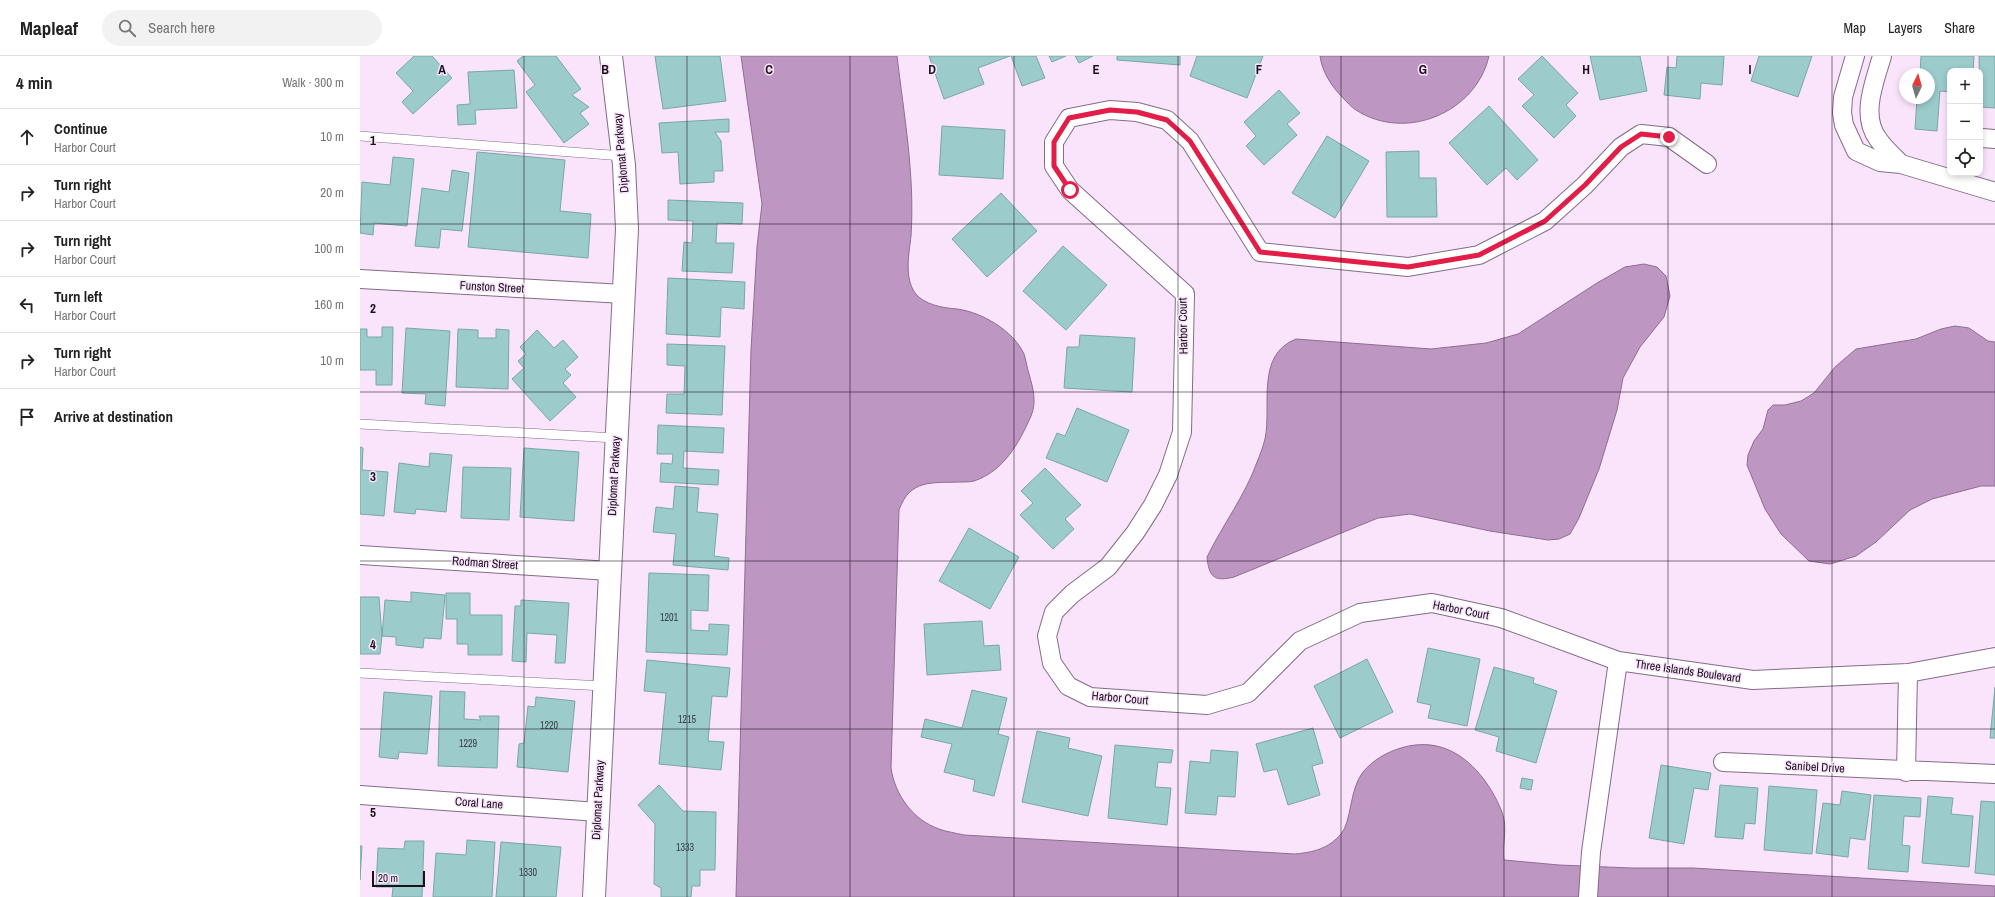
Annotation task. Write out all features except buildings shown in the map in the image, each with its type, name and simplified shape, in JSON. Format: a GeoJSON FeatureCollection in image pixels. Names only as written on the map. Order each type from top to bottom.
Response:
{"type":"FeatureCollection","features":[{"type":"Feature","properties":{"kind":"street","name":"Diplomat Parkway"},"geometry":{"type":"LineString","coordinates":[[594,897],[627,229],[623,156],[611,56]]}},
{"type":"Feature","properties":{"kind":"street"},"geometry":{"type":"LineString","coordinates":[[1855,56],[1843,97],[1842,113],[1844,125],[1856,151],[1880,162],[1901,164],[1995,192]]}},
{"type":"Feature","properties":{"kind":"street"},"geometry":{"type":"LineString","coordinates":[[1882,56],[1870,100],[1869,112],[1871,125],[1877,138],[1901,164]]}},
{"type":"Feature","properties":{"kind":"street","name":"Harbor Court"},"geometry":{"type":"LineString","coordinates":[[1618,661],[1501,618],[1432,603],[1360,613],[1300,641],[1248,693],[1207,705],[1090,697],[1068,686],[1052,663],[1047,636],[1054,612],[1072,594],[1108,567],[1135,533],[1154,505],[1168,475],[1182,432],[1185,294],[1070,190],[1054,166],[1054,142],[1069,118],[1110,110],[1137,112],[1167,120],[1190,141],[1260,252],[1408,267],[1479,255],[1545,221],[1585,185],[1621,147],[1641,134],[1669,137],[1707,164]]}},
{"type":"Feature","properties":{"kind":"street","name":"Funston Street"},"geometry":{"type":"LineString","coordinates":[[360,279],[624,294]]}},
{"type":"Feature","properties":{"kind":"street","name":"Rodman Street"},"geometry":{"type":"LineString","coordinates":[[360,555],[610,571]]}},
{"type":"Feature","properties":{"kind":"street","name":"Three Islands Boulevard"},"geometry":{"type":"LineString","coordinates":[[1588,897],[1591,852],[1618,661],[1753,680],[1908,673],[1995,658]]}},
{"type":"Feature","properties":{"kind":"street"},"geometry":{"type":"LineString","coordinates":[[1906,772],[1908,673]]}},
{"type":"Feature","properties":{"kind":"street","name":"Sanibel Drive"},"geometry":{"type":"LineString","coordinates":[[1723,762],[1906,772],[1995,774]]}},
{"type":"Feature","properties":{"kind":"street","name":"Coral Lane"},"geometry":{"type":"LineString","coordinates":[[360,794],[598,812]]}},
{"type":"Feature","properties":{"kind":"lane"},"geometry":{"type":"LineString","coordinates":[[360,136],[623,156]]}},
{"type":"Feature","properties":{"kind":"lane"},"geometry":{"type":"LineString","coordinates":[[360,424],[616,438]]}},
{"type":"Feature","properties":{"kind":"lane"},"geometry":{"type":"LineString","coordinates":[[360,673],[604,686]]}},
{"type":"Feature","properties":{"kind":"shaded area"},"geometry":{"type":"Polygon","coordinates":[[[741,56],[897,56],[906,123],[910,168],[912,213],[908,258],[909,280],[915,293],[929,303],[940,307],[957,309],[976,314],[986,318],[1004,330],[1019,345],[1024,354],[1032,384],[1034,395],[1033,411],[1016,446],[1002,463],[985,476],[974,481],[931,483],[916,488],[909,493],[899,510],[891,768],[893,778],[901,797],[913,813],[921,819],[939,829],[964,835],[1295,854],[1320,849],[1331,843],[1341,834],[1345,828],[1358,779],[1376,760],[1385,754],[1401,748],[1419,745],[1435,746],[1450,751],[1464,759],[1486,782],[1495,797],[1504,818],[1504,860],[1559,865],[1631,868],[1693,868],[1995,886],[1995,897],[736,897],[751,350],[757,247],[762,204],[741,56]]]}},
{"type":"Feature","properties":{"kind":"shaded area"},"geometry":{"type":"Polygon","coordinates":[[[1320,56],[1489,56],[1482,76],[1470,93],[1454,107],[1436,116],[1416,122],[1396,123],[1375,119],[1351,106],[1339,94],[1328,79],[1320,56]]]}},
{"type":"Feature","properties":{"kind":"shaded area"},"geometry":{"type":"Polygon","coordinates":[[[1644,264],[1657,267],[1666,276],[1670,296],[1664,317],[1640,347],[1623,378],[1617,410],[1599,469],[1579,518],[1570,534],[1559,539],[1548,540],[1490,531],[1410,514],[1378,518],[1234,577],[1222,579],[1217,578],[1211,573],[1207,557],[1247,486],[1265,439],[1270,369],[1275,357],[1283,347],[1296,339],[1431,349],[1486,343],[1518,334],[1597,283],[1625,267],[1644,264]]]}},
{"type":"Feature","properties":{"kind":"shaded area"},"geometry":{"type":"Polygon","coordinates":[[[1955,326],[1969,328],[1988,341],[1995,342],[1995,486],[1981,486],[1932,499],[1910,510],[1876,542],[1856,556],[1830,564],[1809,561],[1781,534],[1765,509],[1747,465],[1748,455],[1754,441],[1763,429],[1768,410],[1773,405],[1785,405],[1801,401],[1814,393],[1835,367],[1856,349],[1916,339],[1941,329],[1955,326]]]}},
{"type":"Feature","properties":{"kind":"route"},"geometry":{"type":"LineString","coordinates":[[1070,190],[1054,166],[1054,142],[1069,118],[1110,110],[1137,112],[1167,120],[1190,141],[1260,252],[1408,267],[1479,255],[1545,221],[1585,185],[1621,147],[1641,134],[1669,137]]}}]}
